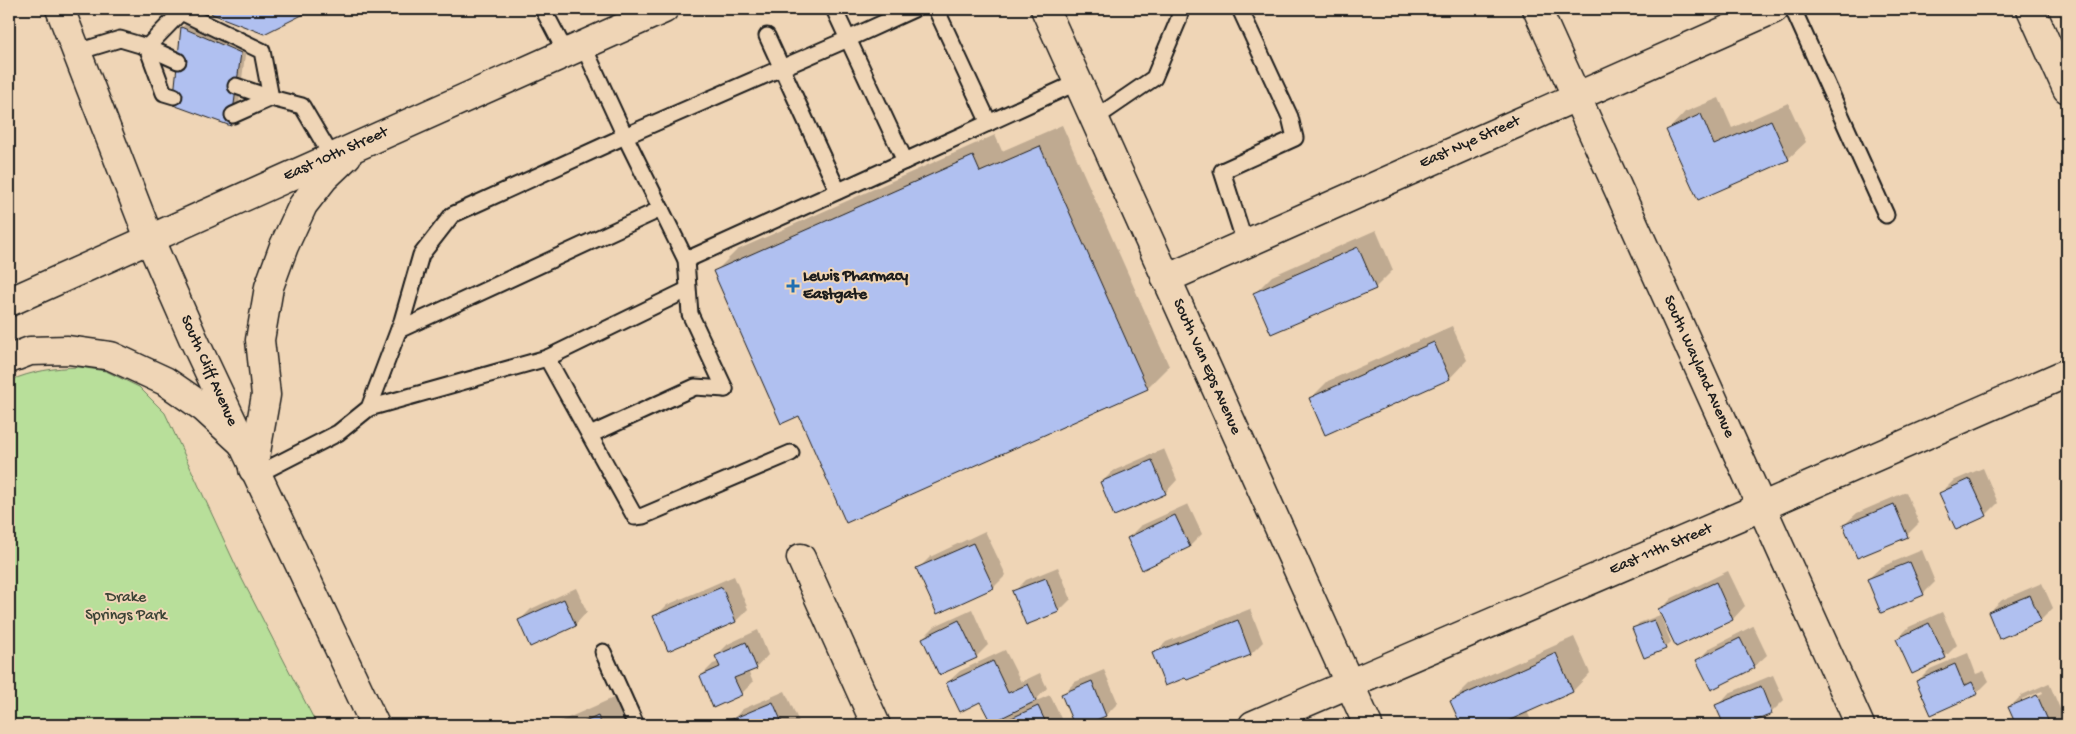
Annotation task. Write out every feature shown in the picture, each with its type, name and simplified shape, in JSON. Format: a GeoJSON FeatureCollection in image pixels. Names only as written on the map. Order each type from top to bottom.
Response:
{"type":"FeatureCollection","features":[{"type":"Feature","properties":{"kind":"street","name":"South Cliff Avenue"},"geometry":{"type":"LineString","coordinates":[[60,9],[149,238],[240,442],[375,725]]}},
{"type":"Feature","properties":{"kind":"street","name":"East 10th Street"},"geometry":{"type":"LineString","coordinates":[[9,302],[664,9]]}},
{"type":"Feature","properties":{"kind":"street","name":"South Van Eps Avenue"},"geometry":{"type":"LineString","coordinates":[[1045,9],[1368,725]]}},
{"type":"Feature","properties":{"kind":"street","name":"South Wayland Avenue"},"geometry":{"type":"LineString","coordinates":[[1537,9],[1860,725]]}},
{"type":"Feature","properties":{"kind":"street","name":"East Nye Street"},"geometry":{"type":"LineString","coordinates":[[1166,279],[1774,9]]}},
{"type":"Feature","properties":{"kind":"street"},"geometry":{"type":"LineString","coordinates":[[2031,9],[2067,90]]}},
{"type":"Feature","properties":{"kind":"street"},"geometry":{"type":"LineString","coordinates":[[255,472],[266,395],[260,340],[269,287],[284,246],[304,205],[324,178],[360,144]]}},
{"type":"Feature","properties":{"kind":"street"},"geometry":{"type":"LineString","coordinates":[[9,359],[30,351],[68,350],[111,356],[165,382],[204,408],[240,442]]}},
{"type":"Feature","properties":{"kind":"street","name":"East 11th Street"},"geometry":{"type":"LineString","coordinates":[[1253,725],[1761,507],[2067,373]]}},
{"type":"Feature","properties":{"kind":"street"},"geometry":{"type":"LineString","coordinates":[[801,558],[876,725]]}},
{"type":"Feature","properties":{"kind":"lane"},"geometry":{"type":"LineString","coordinates":[[544,9],[574,49],[625,136],[686,260],[690,314],[725,390],[695,387],[590,435]]}},
{"type":"Feature","properties":{"kind":"lane"},"geometry":{"type":"LineString","coordinates":[[834,9],[905,161]]}},
{"type":"Feature","properties":{"kind":"lane"},"geometry":{"type":"LineString","coordinates":[[369,408],[399,330],[420,255],[452,215],[625,136],[914,9]]}},
{"type":"Feature","properties":{"kind":"lane"},"geometry":{"type":"LineString","coordinates":[[936,9],[989,123]]}},
{"type":"Feature","properties":{"kind":"lane"},"geometry":{"type":"LineString","coordinates":[[1094,119],[1154,78],[1178,21],[1181,9]]}},
{"type":"Feature","properties":{"kind":"lane"},"geometry":{"type":"LineString","coordinates":[[1240,9],[1290,117],[1294,138],[1222,171],[1245,243]]}},
{"type":"Feature","properties":{"kind":"lane"},"geometry":{"type":"LineString","coordinates":[[1793,9],[1886,215]]}},
{"type":"Feature","properties":{"kind":"lane"},"geometry":{"type":"LineString","coordinates":[[147,47],[180,12],[262,51],[272,98]]}},
{"type":"Feature","properties":{"kind":"lane"},"geometry":{"type":"LineString","coordinates":[[767,36],[838,191]]}},
{"type":"Feature","properties":{"kind":"lane"},"geometry":{"type":"LineString","coordinates":[[77,52],[120,39],[147,47],[178,61]]}},
{"type":"Feature","properties":{"kind":"lane"},"geometry":{"type":"LineString","coordinates":[[147,47],[164,93],[174,96]]}},
{"type":"Feature","properties":{"kind":"lane"},"geometry":{"type":"LineString","coordinates":[[686,260],[1078,82]]}},
{"type":"Feature","properties":{"kind":"lane"},"geometry":{"type":"LineString","coordinates":[[236,86],[302,106],[332,157]]}},
{"type":"Feature","properties":{"kind":"lane"},"geometry":{"type":"LineString","coordinates":[[232,115],[272,98]]}},
{"type":"Feature","properties":{"kind":"lane"},"geometry":{"type":"LineString","coordinates":[[399,330],[661,209]]}},
{"type":"Feature","properties":{"kind":"lane"},"geometry":{"type":"LineString","coordinates":[[255,472],[338,433],[369,408],[547,358],[687,290]]}},
{"type":"Feature","properties":{"kind":"lane"},"geometry":{"type":"LineString","coordinates":[[547,358],[635,517],[642,516],[791,453]]}},
{"type":"Feature","properties":{"kind":"lane"},"geometry":{"type":"LineString","coordinates":[[603,652],[636,725]]}},
{"type":"Feature","properties":{"kind":"green space","name":"Drake Springs Park"},"geometry":{"type":"Polygon","coordinates":[[[79,367],[106,371],[139,387],[165,413],[242,579],[317,725],[9,725],[9,381],[43,371],[79,367]]]}},
{"type":"Feature","properties":{"kind":"building"},"geometry":{"type":"Polygon","coordinates":[[[209,9],[301,9],[304,14],[264,34],[212,14],[209,9]]]}},
{"type":"Feature","properties":{"kind":"building"},"geometry":{"type":"Polygon","coordinates":[[[181,27],[241,53],[231,126],[173,105],[181,27]]]}},
{"type":"Feature","properties":{"kind":"building"},"geometry":{"type":"Polygon","coordinates":[[[1701,114],[1714,145],[1771,120],[1789,160],[1698,200],[1666,130],[1701,114]]]}},
{"type":"Feature","properties":{"kind":"building"},"geometry":{"type":"Polygon","coordinates":[[[1040,146],[1148,389],[846,523],[799,416],[781,424],[713,271],[973,156],[980,172],[1040,146]]]}},
{"type":"Feature","properties":{"kind":"building"},"geometry":{"type":"Polygon","coordinates":[[[1358,247],[1376,289],[1271,334],[1253,293],[1358,247]]]}},
{"type":"Feature","properties":{"kind":"building"},"geometry":{"type":"Polygon","coordinates":[[[1434,342],[1450,379],[1325,435],[1309,398],[1434,342]]]}},
{"type":"Feature","properties":{"kind":"building"},"geometry":{"type":"Polygon","coordinates":[[[1152,460],[1166,494],[1114,516],[1100,482],[1152,460]]]}},
{"type":"Feature","properties":{"kind":"building"},"geometry":{"type":"Polygon","coordinates":[[[1970,479],[1987,516],[1956,530],[1939,493],[1970,479]]]}},
{"type":"Feature","properties":{"kind":"building"},"geometry":{"type":"Polygon","coordinates":[[[1894,504],[1908,537],[1857,558],[1843,525],[1894,504]]]}},
{"type":"Feature","properties":{"kind":"building"},"geometry":{"type":"Polygon","coordinates":[[[1175,515],[1190,547],[1142,570],[1127,538],[1175,515]]]}},
{"type":"Feature","properties":{"kind":"building"},"geometry":{"type":"Polygon","coordinates":[[[973,543],[994,588],[937,614],[916,568],[973,543]]]}},
{"type":"Feature","properties":{"kind":"building"},"geometry":{"type":"Polygon","coordinates":[[[1910,562],[1924,595],[1881,613],[1867,579],[1910,562]]]}},
{"type":"Feature","properties":{"kind":"building"},"geometry":{"type":"Polygon","coordinates":[[[1046,578],[1059,612],[1026,625],[1012,591],[1046,578]]]}},
{"type":"Feature","properties":{"kind":"building"},"geometry":{"type":"Polygon","coordinates":[[[1716,582],[1733,620],[1676,647],[1658,609],[1716,582]]]}},
{"type":"Feature","properties":{"kind":"building"},"geometry":{"type":"Polygon","coordinates":[[[722,587],[736,622],[668,651],[653,616],[722,587]]]}},
{"type":"Feature","properties":{"kind":"building"},"geometry":{"type":"Polygon","coordinates":[[[2030,595],[2041,621],[1999,639],[1988,612],[2030,595]]]}},
{"type":"Feature","properties":{"kind":"building"},"geometry":{"type":"Polygon","coordinates":[[[564,599],[576,626],[530,647],[518,620],[564,599]]]}},
{"type":"Feature","properties":{"kind":"building"},"geometry":{"type":"Polygon","coordinates":[[[959,620],[977,658],[939,675],[922,638],[959,620]]]}},
{"type":"Feature","properties":{"kind":"building"},"geometry":{"type":"Polygon","coordinates":[[[1238,620],[1251,655],[1187,680],[1185,678],[1165,686],[1152,653],[1238,620]]]}},
{"type":"Feature","properties":{"kind":"building"},"geometry":{"type":"Polygon","coordinates":[[[1654,620],[1666,649],[1644,658],[1632,628],[1654,620]]]}},
{"type":"Feature","properties":{"kind":"building"},"geometry":{"type":"Polygon","coordinates":[[[1929,623],[1946,658],[1912,674],[1896,639],[1929,623]]]}},
{"type":"Feature","properties":{"kind":"building"},"geometry":{"type":"Polygon","coordinates":[[[1740,638],[1755,668],[1711,690],[1696,660],[1740,638]]]}},
{"type":"Feature","properties":{"kind":"building"},"geometry":{"type":"Polygon","coordinates":[[[746,642],[757,669],[734,678],[742,695],[713,708],[700,676],[720,667],[715,656],[746,642]]]}},
{"type":"Feature","properties":{"kind":"building"},"geometry":{"type":"Polygon","coordinates":[[[1556,653],[1573,692],[1499,725],[1461,725],[1450,701],[1556,653]]]}},
{"type":"Feature","properties":{"kind":"building"},"geometry":{"type":"Polygon","coordinates":[[[993,661],[1008,693],[1028,684],[1036,701],[991,723],[980,702],[960,712],[946,683],[993,661]]]}},
{"type":"Feature","properties":{"kind":"building"},"geometry":{"type":"Polygon","coordinates":[[[1955,664],[1964,686],[1972,682],[1978,694],[1931,715],[1916,681],[1955,664]]]}},
{"type":"Feature","properties":{"kind":"building"},"geometry":{"type":"Polygon","coordinates":[[[1092,681],[1106,716],[1084,725],[1074,725],[1061,694],[1092,681]]]}},
{"type":"Feature","properties":{"kind":"building"},"geometry":{"type":"Polygon","coordinates":[[[1761,686],[1772,714],[1745,725],[1724,725],[1715,705],[1761,686]]]}},
{"type":"Feature","properties":{"kind":"building"},"geometry":{"type":"Polygon","coordinates":[[[2067,690],[2067,705],[2061,693],[2067,690]]]}},
{"type":"Feature","properties":{"kind":"building"},"geometry":{"type":"Polygon","coordinates":[[[2037,695],[2050,725],[2016,725],[2008,707],[2037,695]]]}},
{"type":"Feature","properties":{"kind":"building"},"geometry":{"type":"Polygon","coordinates":[[[773,702],[783,725],[732,725],[730,720],[773,702]]]}},
{"type":"Feature","properties":{"kind":"building"},"geometry":{"type":"Polygon","coordinates":[[[1038,706],[1047,725],[996,725],[1038,706]]]}},
{"type":"Feature","properties":{"kind":"building"},"geometry":{"type":"Polygon","coordinates":[[[598,716],[602,725],[578,725],[598,716]]]}},
{"type":"Feature","properties":{"kind":"place","name":"Lewis Pharmacy Eastgate"},"geometry":{"type":"Point","coordinates":[793,286]}}]}
